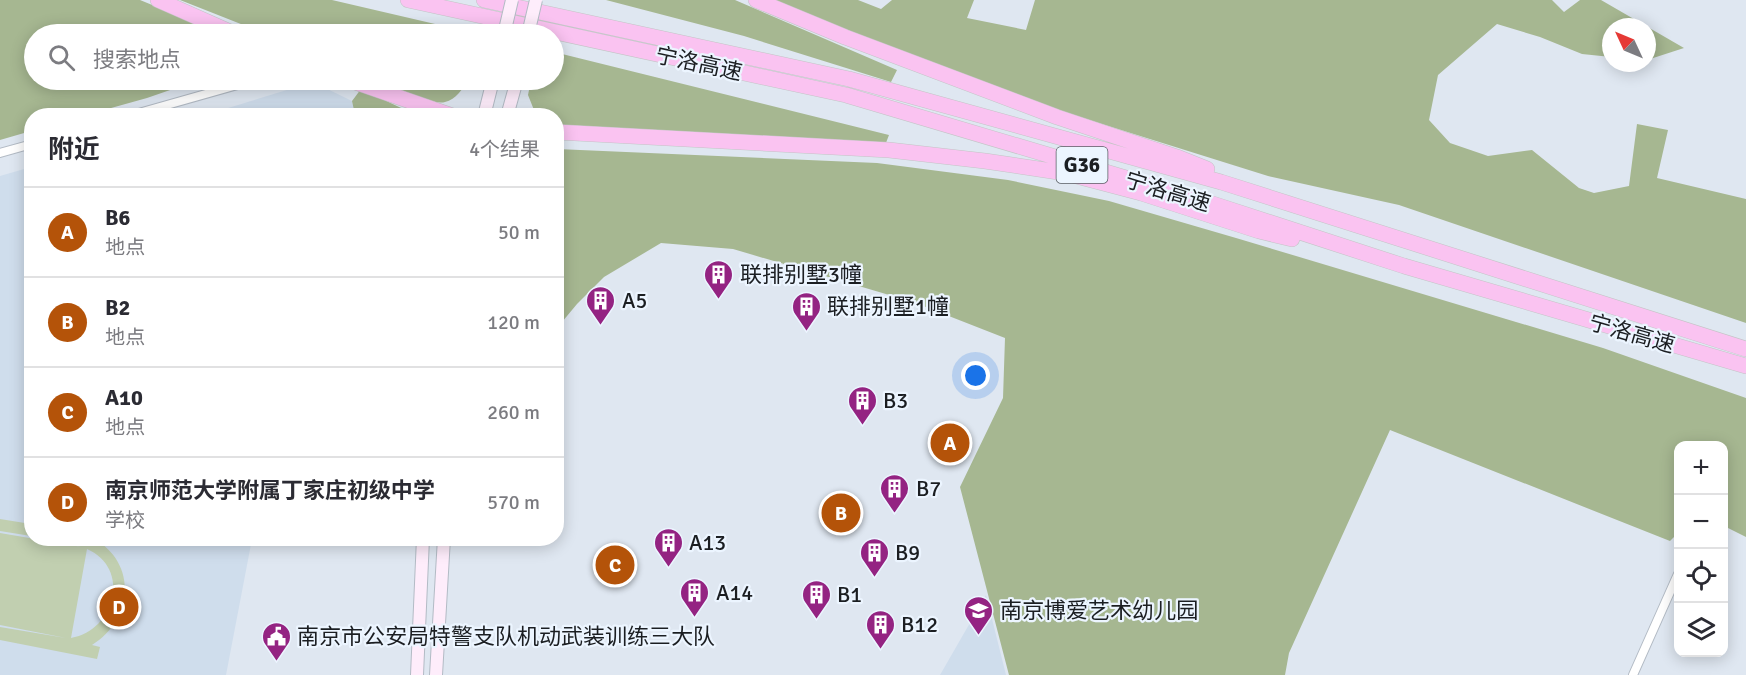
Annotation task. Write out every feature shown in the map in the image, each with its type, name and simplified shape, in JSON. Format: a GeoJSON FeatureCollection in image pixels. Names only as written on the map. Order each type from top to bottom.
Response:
{"type":"FeatureCollection","features":[{"type":"Feature","properties":{"kind":"highway"},"geometry":{"type":"LineString","coordinates":[[159,0],[213,24]]}},
{"type":"Feature","properties":{"kind":"highway","name":"宁洛高速"},"geometry":{"type":"LineString","coordinates":[[408,0],[519,24]]}},
{"type":"Feature","properties":{"kind":"highway","name":"宁洛高速"},"geometry":{"type":"LineString","coordinates":[[484,0],[849,79],[1221,182],[1746,349]]}},
{"type":"Feature","properties":{"kind":"highway"},"geometry":{"type":"LineString","coordinates":[[756,0],[845,37],[1057,117],[1177,158],[1307,210]]}},
{"type":"Feature","properties":{"kind":"highway","name":"宁洛高速"},"geometry":{"type":"LineString","coordinates":[[564,34],[846,95],[1210,203],[1404,266],[1746,366]]}},
{"type":"Feature","properties":{"kind":"highway"},"geometry":{"type":"LineString","coordinates":[[378,90],[430,108]]}},
{"type":"Feature","properties":{"kind":"highway"},"geometry":{"type":"LineString","coordinates":[[564,132],[889,150],[1065,173],[1141,193],[1259,231],[1404,266]]}},
{"type":"Feature","properties":{"kind":"main road"},"geometry":{"type":"LineString","coordinates":[[506,24],[512,0]]}},
{"type":"Feature","properties":{"kind":"main road"},"geometry":{"type":"LineString","coordinates":[[530,24],[536,0]]}},
{"type":"Feature","properties":{"kind":"main road"},"geometry":{"type":"LineString","coordinates":[[486,108],[490,90]]}},
{"type":"Feature","properties":{"kind":"main road"},"geometry":{"type":"LineString","coordinates":[[509,108],[514,90]]}},
{"type":"Feature","properties":{"kind":"main road"},"geometry":{"type":"LineString","coordinates":[[417,675],[423,546]]}},
{"type":"Feature","properties":{"kind":"main road"},"geometry":{"type":"LineString","coordinates":[[436,675],[444,546]]}},
{"type":"Feature","properties":{"kind":"street"},"geometry":{"type":"LineString","coordinates":[[156,108],[220,90]]}},
{"type":"Feature","properties":{"kind":"street"},"geometry":{"type":"LineString","coordinates":[[0,153],[24,146]]}},
{"type":"Feature","properties":{"kind":"street"},"geometry":{"type":"LineString","coordinates":[[1633,675],[1674,583]]}},
{"type":"Feature","properties":{"kind":"shaded area"},"geometry":{"type":"Polygon","coordinates":[[[287,90],[329,90],[352,101],[354,108],[228,108],[287,90]]]}},
{"type":"Feature","properties":{"kind":"shaded area"},"geometry":{"type":"Polygon","coordinates":[[[24,169],[24,546],[251,546],[226,675],[0,675],[0,176],[24,169]]]}},
{"type":"Feature","properties":{"kind":"shaded area","name":"南京博爱艺术幼儿园"},"geometry":{"type":"Polygon","coordinates":[[[986,595],[1006,675],[940,675],[986,595]]]}},
{"type":"Feature","properties":{"kind":"green space"},"geometry":{"type":"Polygon","coordinates":[[[0,0],[140,0],[199,24],[24,24],[24,90],[170,90],[111,108],[24,108],[24,133],[0,140],[0,0]]]}},
{"type":"Feature","properties":{"kind":"green space"},"geometry":{"type":"Polygon","coordinates":[[[180,0],[332,0],[435,24],[241,24],[180,0]]]}},
{"type":"Feature","properties":{"kind":"green space"},"geometry":{"type":"Polygon","coordinates":[[[606,0],[735,0],[897,70],[891,82],[744,36],[606,0]]]}},
{"type":"Feature","properties":{"kind":"green space"},"geometry":{"type":"Polygon","coordinates":[[[770,0],[858,0],[881,9],[892,0],[974,0],[967,18],[1026,30],[1035,0],[1552,0],[1564,12],[1580,0],[1601,0],[1632,18],[1602,18],[1602,56],[1582,54],[1540,37],[1497,24],[1438,75],[1429,120],[1450,143],[1488,156],[1532,150],[1579,188],[1594,193],[1629,186],[1637,124],[1668,130],[1657,178],[1746,199],[1746,323],[1399,205],[1268,176],[1038,104],[770,0]]]}},
{"type":"Feature","properties":{"kind":"green space"},"geometry":{"type":"Polygon","coordinates":[[[1656,32],[1684,48],[1656,57],[1656,32]]]}},
{"type":"Feature","properties":{"kind":"green space"},"geometry":{"type":"Polygon","coordinates":[[[564,54],[889,135],[884,148],[564,128],[564,108],[533,108],[528,95],[529,90],[564,90],[564,54]]]}},
{"type":"Feature","properties":{"kind":"green space"},"geometry":{"type":"Polygon","coordinates":[[[360,90],[363,90],[401,108],[354,108],[352,101],[360,90]]]}},
{"type":"Feature","properties":{"kind":"green space"},"geometry":{"type":"Polygon","coordinates":[[[402,90],[461,90],[453,99],[445,102],[422,98],[402,90]]]}},
{"type":"Feature","properties":{"kind":"green space"},"geometry":{"type":"Polygon","coordinates":[[[564,149],[877,163],[1008,180],[1109,201],[1603,348],[1746,398],[1746,537],[1728,528],[1728,441],[1674,441],[1674,537],[1670,541],[1390,430],[1289,653],[1285,675],[1009,675],[960,487],[1003,398],[1005,338],[913,302],[733,249],[661,243],[604,277],[564,320],[564,149]]]}},
{"type":"Feature","properties":{"kind":"green space"},"geometry":{"type":"Polygon","coordinates":[[[0,519],[24,523],[24,535],[0,531],[0,519]]]}},
{"type":"Feature","properties":{"kind":"green space"},"geometry":{"type":"Polygon","coordinates":[[[0,533],[24,537],[24,546],[104,546],[118,562],[124,576],[125,592],[122,607],[116,621],[106,634],[92,645],[100,647],[97,659],[0,640],[0,627],[66,638],[0,625],[0,533]],[[87,549],[71,638],[86,633],[99,623],[107,611],[112,598],[113,583],[109,570],[101,558],[87,549]]]}},
{"type":"Feature","properties":{"kind":"place","name":"联排别墅3幢"},"geometry":{"type":"Point","coordinates":[719,300]}},
{"type":"Feature","properties":{"kind":"place","name":"A5"},"geometry":{"type":"Point","coordinates":[601,326]}},
{"type":"Feature","properties":{"kind":"place","name":"联排别墅1幢"},"geometry":{"type":"Point","coordinates":[806,332]}},
{"type":"Feature","properties":{"kind":"place","name":"B3"},"geometry":{"type":"Point","coordinates":[862,426]}},
{"type":"Feature","properties":{"kind":"place","name":"B6"},"geometry":{"type":"Point","coordinates":[950,443]}},
{"type":"Feature","properties":{"kind":"place","name":"B2"},"geometry":{"type":"Point","coordinates":[841,513]}},
{"type":"Feature","properties":{"kind":"place","name":"B7"},"geometry":{"type":"Point","coordinates":[895,514]}},
{"type":"Feature","properties":{"kind":"place","name":"A10"},"geometry":{"type":"Point","coordinates":[615,565]}},
{"type":"Feature","properties":{"kind":"place","name":"A13"},"geometry":{"type":"Point","coordinates":[668,568]}},
{"type":"Feature","properties":{"kind":"place","name":"B9"},"geometry":{"type":"Point","coordinates":[874,578]}},
{"type":"Feature","properties":{"kind":"place","name":"南京师范大学附属丁家庄初级中学"},"geometry":{"type":"Point","coordinates":[119,607]}},
{"type":"Feature","properties":{"kind":"place","name":"A14"},"geometry":{"type":"Point","coordinates":[695,618]}},
{"type":"Feature","properties":{"kind":"place","name":"B1"},"geometry":{"type":"Point","coordinates":[816,620]}},
{"type":"Feature","properties":{"kind":"place","name":"南京博爱艺术幼儿园"},"geometry":{"type":"Point","coordinates":[979,636]}},
{"type":"Feature","properties":{"kind":"place","name":"B12"},"geometry":{"type":"Point","coordinates":[880,650]}},
{"type":"Feature","properties":{"kind":"place","name":"南京市公安局特警支队机动武装训练三大队"},"geometry":{"type":"Point","coordinates":[276,662]}}]}
